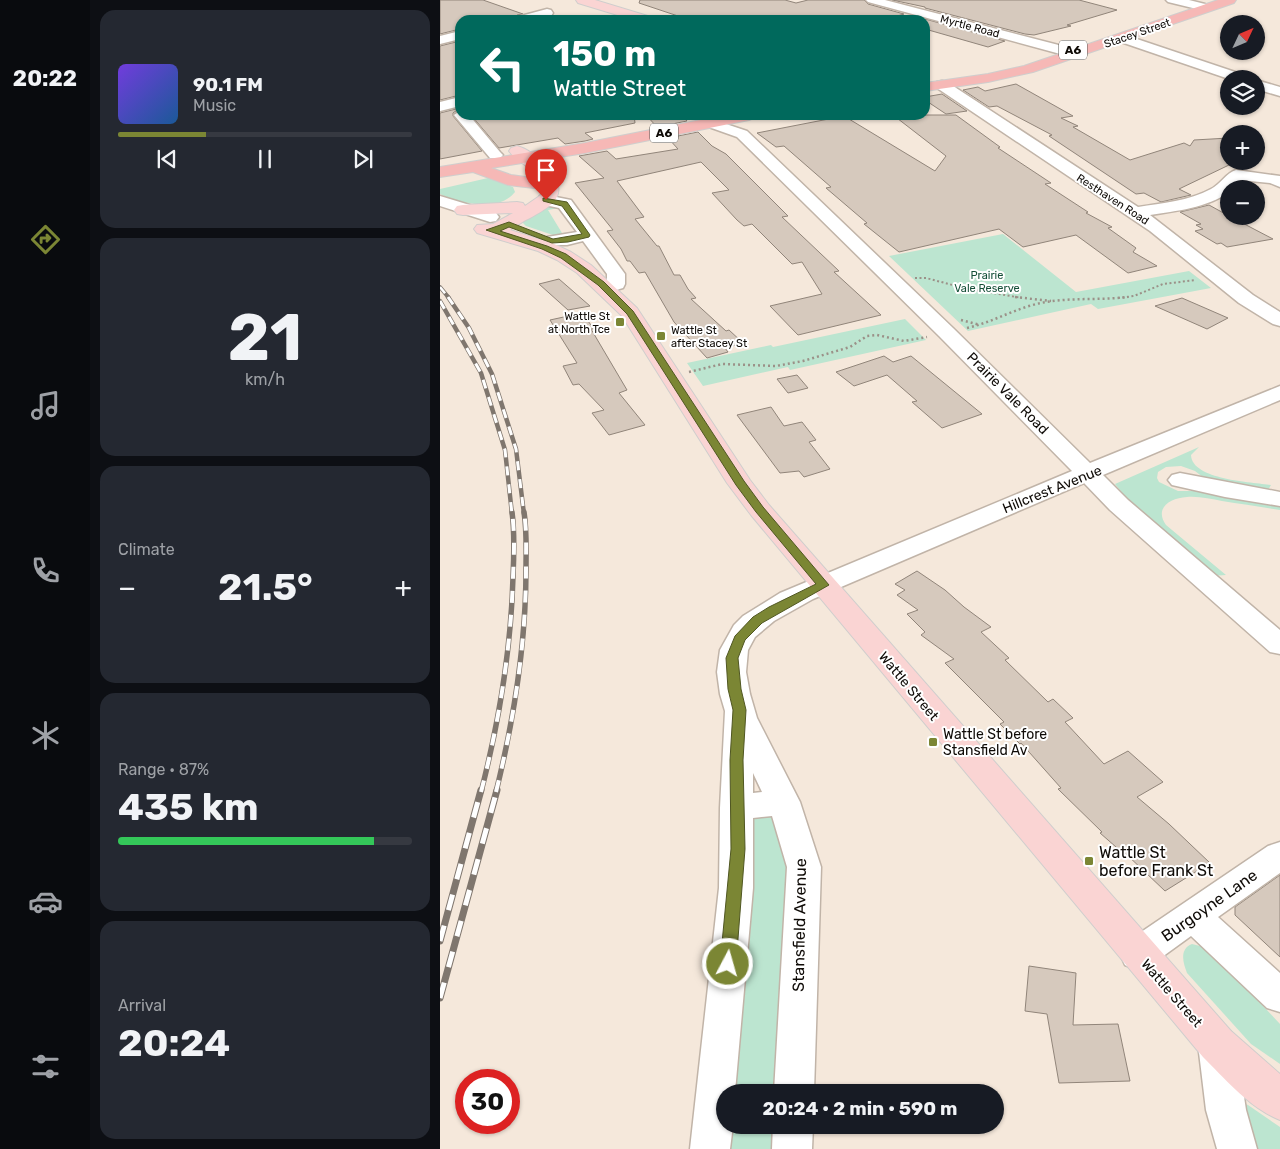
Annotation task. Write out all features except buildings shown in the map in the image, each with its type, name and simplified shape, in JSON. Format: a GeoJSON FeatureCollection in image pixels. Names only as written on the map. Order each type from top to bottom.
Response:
{"type":"FeatureCollection","features":[{"type":"Feature","properties":{"kind":"highway","name":"Stacey Street"},"geometry":{"type":"LineString","coordinates":[[930,79],[1019,66],[1069,52],[1215,0]]}},
{"type":"Feature","properties":{"kind":"highway","name":"Stacey Street"},"geometry":{"type":"LineString","coordinates":[[933,86],[1018,72],[1230,0]]}},
{"type":"Feature","properties":{"kind":"highway","name":"A6"},"geometry":{"type":"LineString","coordinates":[[440,172],[708,120]]}},
{"type":"Feature","properties":{"kind":"highway","name":"A6"},"geometry":{"type":"LineString","coordinates":[[520,157],[585,148],[709,120]]}},
{"type":"Feature","properties":{"kind":"highway","name":"A6"},"geometry":{"type":"LineString","coordinates":[[720,120],[742,123]]}},
{"type":"Feature","properties":{"kind":"highway"},"geometry":{"type":"LineString","coordinates":[[468,168],[496,174],[508,180],[539,178],[585,148]]}},
{"type":"Feature","properties":{"kind":"highway"},"geometry":{"type":"LineString","coordinates":[[440,164],[495,155]]}},
{"type":"Feature","properties":{"kind":"main road"},"geometry":{"type":"LineString","coordinates":[[582,0],[631,15]]}},
{"type":"Feature","properties":{"kind":"main road"},"geometry":{"type":"LineString","coordinates":[[597,0],[646,15]]}},
{"type":"Feature","properties":{"kind":"main road"},"geometry":{"type":"LineString","coordinates":[[463,210],[498,220],[546,200],[550,195],[550,188],[520,157],[495,155]]}},
{"type":"Feature","properties":{"kind":"main road"},"geometry":{"type":"LineString","coordinates":[[498,220],[532,198],[536,192],[539,178]]}},
{"type":"Feature","properties":{"kind":"main road","name":"Wattle Street"},"geometry":{"type":"LineString","coordinates":[[498,220],[552,241],[586,258],[616,284],[626,296],[630,312]]}},
{"type":"Feature","properties":{"kind":"main road","name":"Wattle Street"},"geometry":{"type":"LineString","coordinates":[[498,220],[564,256],[601,283],[630,312],[745,489],[823,585],[1217,1044],[1245,1071],[1280,1100]]}},
{"type":"Feature","properties":{"kind":"street","name":"Myrtle Road"},"geometry":{"type":"LineString","coordinates":[[872,0],[929,15]]}},
{"type":"Feature","properties":{"kind":"street"},"geometry":{"type":"LineString","coordinates":[[1172,0],[1201,6]]}},
{"type":"Feature","properties":{"kind":"street"},"geometry":{"type":"LineString","coordinates":[[543,15],[547,14]]}},
{"type":"Feature","properties":{"kind":"street","name":"Myrtle Road"},"geometry":{"type":"LineString","coordinates":[[930,15],[1069,52]]}},
{"type":"Feature","properties":{"kind":"street"},"geometry":{"type":"LineString","coordinates":[[440,40],[455,36]]}},
{"type":"Feature","properties":{"kind":"street"},"geometry":{"type":"LineString","coordinates":[[1122,38],[1220,71]]}},
{"type":"Feature","properties":{"kind":"street","name":"Resthaven Road"},"geometry":{"type":"LineString","coordinates":[[933,86],[1164,232],[1246,299],[1280,320]]}},
{"type":"Feature","properties":{"kind":"street"},"geometry":{"type":"LineString","coordinates":[[1265,87],[1280,92]]}},
{"type":"Feature","properties":{"kind":"street"},"geometry":{"type":"LineString","coordinates":[[440,107],[455,102]]}},
{"type":"Feature","properties":{"kind":"street"},"geometry":{"type":"LineString","coordinates":[[465,120],[495,155]]}},
{"type":"Feature","properties":{"kind":"street"},"geometry":{"type":"LineString","coordinates":[[484,120],[506,146],[520,157]]}},
{"type":"Feature","properties":{"kind":"street","name":"Prairie Vale Road"},"geometry":{"type":"LineString","coordinates":[[742,123],[1087,474],[1148,531],[1280,645]]}},
{"type":"Feature","properties":{"kind":"street"},"geometry":{"type":"LineString","coordinates":[[1134,213],[1211,196],[1224,190],[1234,181],[1237,170]]}},
{"type":"Feature","properties":{"kind":"street"},"geometry":{"type":"LineString","coordinates":[[1248,170],[1274,175]]}},
{"type":"Feature","properties":{"kind":"street","name":"Wattle Street"},"geometry":{"type":"LineString","coordinates":[[546,200],[564,204],[616,274],[616,284]]}},
{"type":"Feature","properties":{"kind":"street"},"geometry":{"type":"LineString","coordinates":[[440,201],[498,220]]}},
{"type":"Feature","properties":{"kind":"street"},"geometry":{"type":"LineString","coordinates":[[440,211],[498,220]]}},
{"type":"Feature","properties":{"kind":"street","name":"Wattle Street"},"geometry":{"type":"LineString","coordinates":[[552,241],[568,240],[586,235]]}},
{"type":"Feature","properties":{"kind":"street","name":"Hillcrest Avenue"},"geometry":{"type":"LineString","coordinates":[[823,585],[1280,392]]}},
{"type":"Feature","properties":{"kind":"street"},"geometry":{"type":"LineString","coordinates":[[1180,480],[1280,499]]}},
{"type":"Feature","properties":{"kind":"street","name":"Stansfield Avenue"},"geometry":{"type":"LineString","coordinates":[[710,1149],[736,888],[738,849],[736,808],[740,710],[732,668],[732,658],[739,639],[750,626],[764,615],[823,585]]}},
{"type":"Feature","properties":{"kind":"street","name":"Stansfield Avenue"},"geometry":{"type":"LineString","coordinates":[[740,710],[784,802],[801,852],[804,867],[794,1084]]}},
{"type":"Feature","properties":{"kind":"street"},"geometry":{"type":"LineString","coordinates":[[736,808],[784,802]]}},
{"type":"Feature","properties":{"kind":"street","name":"Burgoyne Lane"},"geometry":{"type":"LineString","coordinates":[[1138,954],[1280,855]]}},
{"type":"Feature","properties":{"kind":"street"},"geometry":{"type":"LineString","coordinates":[[1193,916],[1280,996]]}},
{"type":"Feature","properties":{"kind":"street"},"geometry":{"type":"LineString","coordinates":[[1217,1044],[1226,1110],[1238,1149]]}},
{"type":"Feature","properties":{"kind":"street"},"geometry":{"type":"LineString","coordinates":[[792,1134],[792,1149]]}},
{"type":"Feature","properties":{"kind":"path"},"geometry":{"type":"LineString","coordinates":[[913,278],[926,278],[964,288],[1052,302]]}},
{"type":"Feature","properties":{"kind":"path"},"geometry":{"type":"LineString","coordinates":[[959,329],[980,326],[1022,308],[1085,298],[1118,298],[1144,293],[1169,283],[1197,280]]}},
{"type":"Feature","properties":{"kind":"path"},"geometry":{"type":"LineString","coordinates":[[961,320],[980,326]]}},
{"type":"Feature","properties":{"kind":"path"},"geometry":{"type":"LineString","coordinates":[[670,376],[722,364],[776,366],[803,361],[850,347],[867,336],[877,335],[904,341],[927,337]]}},
{"type":"Feature","properties":{"kind":"green space"},"geometry":{"type":"Polygon","coordinates":[[[488,178],[513,187],[515,192],[508,198],[489,204],[468,203],[440,194],[440,189],[488,178]]]}},
{"type":"Feature","properties":{"kind":"green space"},"geometry":{"type":"Polygon","coordinates":[[[552,205],[559,208],[548,210],[562,233],[578,232],[559,237],[526,226],[523,223],[523,221],[545,207],[552,205]]]}},
{"type":"Feature","properties":{"kind":"green space","name":"Prairie Vale Reserve"},"geometry":{"type":"Polygon","coordinates":[[[1003,234],[1076,292],[1189,271],[1211,288],[1098,309],[1091,304],[968,331],[889,256],[1003,234]]]}},
{"type":"Feature","properties":{"kind":"green space"},"geometry":{"type":"Polygon","coordinates":[[[905,319],[926,340],[790,370],[788,367],[703,386],[687,363],[771,345],[773,347],[905,319]]]}},
{"type":"Feature","properties":{"kind":"green space"},"geometry":{"type":"Polygon","coordinates":[[[1199,447],[1191,455],[1194,463],[1201,470],[1212,475],[1238,481],[1271,485],[1268,490],[1204,478],[1195,471],[1181,466],[1166,467],[1158,472],[1157,478],[1159,482],[1178,491],[1201,491],[1280,504],[1280,510],[1191,497],[1175,499],[1166,505],[1162,514],[1166,525],[1226,575],[1212,576],[1132,505],[1115,484],[1199,447]]]}},
{"type":"Feature","properties":{"kind":"green space"},"geometry":{"type":"Polygon","coordinates":[[[756,816],[773,816],[790,849],[787,1000],[782,1084],[728,1084],[752,818],[756,816]]]}},
{"type":"Feature","properties":{"kind":"green space"},"geometry":{"type":"Polygon","coordinates":[[[1192,944],[1204,947],[1222,962],[1280,1024],[1280,1064],[1251,1044],[1187,973],[1183,957],[1185,949],[1192,944]]]}},
{"type":"Feature","properties":{"kind":"green space"},"geometry":{"type":"Polygon","coordinates":[[[1243,1103],[1280,1127],[1280,1149],[1251,1149],[1243,1103]]]}},
{"type":"Feature","properties":{"kind":"green space"},"geometry":{"type":"Polygon","coordinates":[[[724,1134],[780,1134],[779,1149],[722,1149],[724,1134]]]}},
{"type":"Feature","properties":{"kind":"railway"},"geometry":{"type":"LineString","coordinates":[[440,287],[449,298]]}},
{"type":"Feature","properties":{"kind":"railway"},"geometry":{"type":"LineString","coordinates":[[448,297],[469,328],[492,374],[516,449],[524,514]]}},
{"type":"Feature","properties":{"kind":"railway"},"geometry":{"type":"LineString","coordinates":[[440,301],[481,373],[505,450],[512,514]]}},
{"type":"Feature","properties":{"kind":"railway"},"geometry":{"type":"LineString","coordinates":[[481,792],[499,712],[510,631],[514,561],[512,512]]}},
{"type":"Feature","properties":{"kind":"railway"},"geometry":{"type":"LineString","coordinates":[[496,792],[518,681],[524,625],[526,569],[524,512]]}},
{"type":"Feature","properties":{"kind":"railway"},"geometry":{"type":"LineString","coordinates":[[440,941],[481,790]]}},
{"type":"Feature","properties":{"kind":"railway"},"geometry":{"type":"LineString","coordinates":[[440,998],[497,790]]}},
{"type":"Feature","properties":{"kind":"place","name":"Wattle St at North Tce"},"geometry":{"type":"Point","coordinates":[620,322]}},
{"type":"Feature","properties":{"kind":"place","name":"Wattle St after Stacey St"},"geometry":{"type":"Point","coordinates":[661,336]}},
{"type":"Feature","properties":{"kind":"place","name":"Wattle St before Stansfield Av"},"geometry":{"type":"Point","coordinates":[933,742]}},
{"type":"Feature","properties":{"kind":"place","name":"Wattle St before Frank St"},"geometry":{"type":"Point","coordinates":[1089,861]}},
{"type":"Feature","properties":{"kind":"route"},"geometry":{"type":"LineString","coordinates":[[546,200],[564,204],[586,235],[568,240],[552,241],[509,225],[490,230],[545,247],[564,256],[601,283],[630,312],[740,482],[760,510],[823,585],[774,609],[750,626],[739,639],[732,658],[734,689],[740,710],[736,760],[738,849],[728,964]]}}]}
